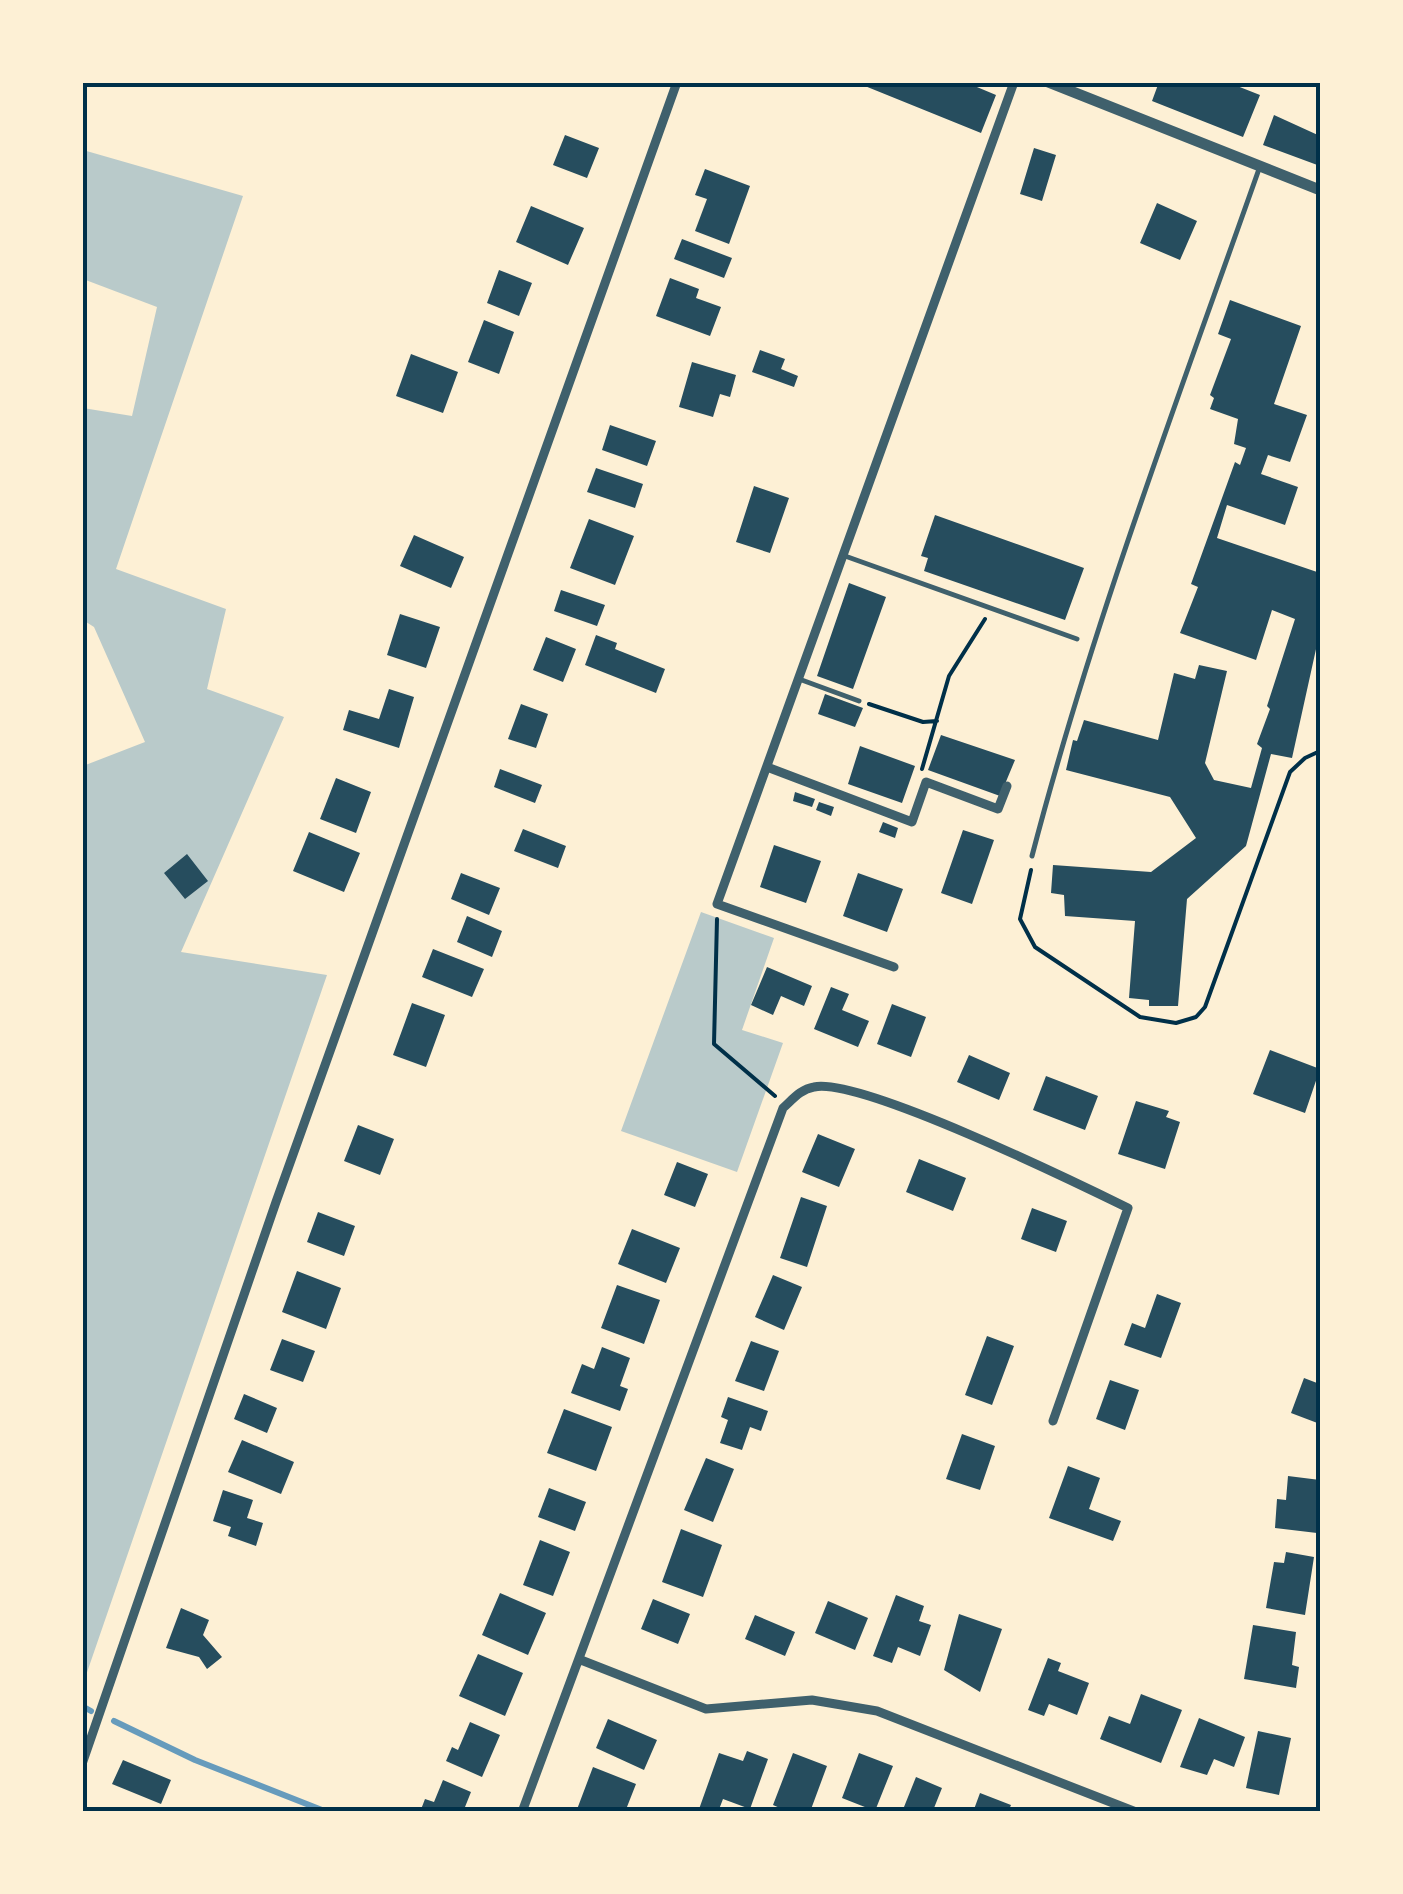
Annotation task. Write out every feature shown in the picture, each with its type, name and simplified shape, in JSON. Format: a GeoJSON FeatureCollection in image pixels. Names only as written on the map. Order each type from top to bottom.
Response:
{"type":"FeatureCollection","features":[{"type":"Feature","properties":{"kind":"street"},"geometry":{"type":"LineString","coordinates":[[82,1764],[289,1165],[677,82]]}},
{"type":"Feature","properties":{"kind":"street"},"geometry":{"type":"LineString","coordinates":[[894,967],[717,904],[1014,82]]}},
{"type":"Feature","properties":{"kind":"street"},"geometry":{"type":"LineString","coordinates":[[1048,82],[1320,190]]}},
{"type":"Feature","properties":{"kind":"street"},"geometry":{"type":"LineString","coordinates":[[767,767],[912,822],[926,782],[998,809],[1007,786]]}},
{"type":"Feature","properties":{"kind":"street"},"geometry":{"type":"LineString","coordinates":[[522,1812],[784,1108],[800,1092],[816,1086],[845,1090],[1027,1158],[1128,1208],[1053,1421]]}},
{"type":"Feature","properties":{"kind":"street"},"geometry":{"type":"LineString","coordinates":[[581,1660],[706,1709],[812,1700],[877,1711],[1136,1812]]}},
{"type":"Feature","properties":{"kind":"lane"},"geometry":{"type":"LineString","coordinates":[[1032,856],[1060,746],[1260,166]]}},
{"type":"Feature","properties":{"kind":"lane"},"geometry":{"type":"LineString","coordinates":[[843,556],[1078,640]]}},
{"type":"Feature","properties":{"kind":"lane"},"geometry":{"type":"LineString","coordinates":[[798,679],[859,701]]}},
{"type":"Feature","properties":{"kind":"path"},"geometry":{"type":"LineString","coordinates":[[926,782],[921,774],[949,676],[990,608]]}},
{"type":"Feature","properties":{"kind":"path"},"geometry":{"type":"LineString","coordinates":[[859,701],[924,722],[937,722]]}},
{"type":"Feature","properties":{"kind":"path"},"geometry":{"type":"LineString","coordinates":[[1032,856],[1020,919],[1035,946],[1140,1017],[1185,1021],[1205,1007],[1290,772],[1304,758],[1320,751]]}},
{"type":"Feature","properties":{"kind":"path"},"geometry":{"type":"LineString","coordinates":[[717,904],[714,1044],[784,1108]]}},
{"type":"Feature","properties":{"kind":"shaded area"},"geometry":{"type":"Polygon","coordinates":[[[83,150],[243,196],[116,569],[226,609],[207,689],[284,717],[181,952],[327,975],[83,1684],[83,766],[145,742],[94,627],[83,620],[83,408],[132,416],[157,307],[83,279],[83,150]]]}},
{"type":"Feature","properties":{"kind":"shaded area"},"geometry":{"type":"Polygon","coordinates":[[[701,912],[774,938],[742,1030],[783,1043],[737,1172],[621,1131],[701,912]]]}},
{"type":"Feature","properties":{"kind":"building"},"geometry":{"type":"Polygon","coordinates":[[[855,82],[965,82],[996,95],[981,133],[855,82]]]}},
{"type":"Feature","properties":{"kind":"building"},"geometry":{"type":"Polygon","coordinates":[[[1159,82],[1227,82],[1260,95],[1243,137],[1152,101],[1159,82]]]}},
{"type":"Feature","properties":{"kind":"building"},"geometry":{"type":"Polygon","coordinates":[[[1274,115],[1320,136],[1320,166],[1263,145],[1274,115]]]}},
{"type":"Feature","properties":{"kind":"building"},"geometry":{"type":"Polygon","coordinates":[[[565,135],[599,148],[587,178],[553,165],[565,135]]]}},
{"type":"Feature","properties":{"kind":"building"},"geometry":{"type":"Polygon","coordinates":[[[1034,148],[1056,155],[1042,201],[1020,194],[1034,148]]]}},
{"type":"Feature","properties":{"kind":"building"},"geometry":{"type":"Polygon","coordinates":[[[705,169],[750,186],[729,244],[695,231],[707,199],[695,195],[705,169]]]}},
{"type":"Feature","properties":{"kind":"building"},"geometry":{"type":"Polygon","coordinates":[[[1157,203],[1197,221],[1180,260],[1140,243],[1157,203]]]}},
{"type":"Feature","properties":{"kind":"building"},"geometry":{"type":"Polygon","coordinates":[[[531,206],[584,228],[568,265],[516,242],[531,206]]]}},
{"type":"Feature","properties":{"kind":"building"},"geometry":{"type":"Polygon","coordinates":[[[682,239],[732,258],[724,278],[674,259],[682,239]]]}},
{"type":"Feature","properties":{"kind":"building"},"geometry":{"type":"Polygon","coordinates":[[[499,270],[532,283],[519,316],[487,303],[499,270]]]}},
{"type":"Feature","properties":{"kind":"building"},"geometry":{"type":"Polygon","coordinates":[[[670,278],[699,289],[696,298],[721,307],[710,336],[656,316],[670,278]]]}},
{"type":"Feature","properties":{"kind":"building"},"geometry":{"type":"Polygon","coordinates":[[[1230,300],[1301,326],[1274,404],[1307,415],[1290,462],[1268,455],[1261,474],[1298,487],[1285,525],[1227,505],[1217,538],[1320,573],[1320,631],[1292,758],[1271,754],[1246,846],[1187,899],[1178,1006],[1149,1006],[1149,1000],[1129,998],[1135,921],[1065,916],[1064,895],[1051,893],[1053,865],[1151,872],[1196,838],[1170,797],[1066,770],[1073,740],[1077,741],[1084,720],[1158,740],[1174,673],[1195,679],[1199,665],[1227,671],[1205,763],[1214,780],[1251,788],[1262,748],[1257,744],[1295,619],[1272,610],[1256,660],[1180,633],[1198,587],[1191,584],[1235,462],[1240,465],[1246,448],[1234,444],[1238,419],[1210,409],[1214,398],[1210,395],[1231,339],[1218,334],[1230,300]]]}},
{"type":"Feature","properties":{"kind":"building"},"geometry":{"type":"Polygon","coordinates":[[[484,320],[514,332],[499,374],[468,362],[484,320]]]}},
{"type":"Feature","properties":{"kind":"building"},"geometry":{"type":"Polygon","coordinates":[[[760,350],[785,359],[781,369],[798,376],[794,387],[752,372],[760,350]]]}},
{"type":"Feature","properties":{"kind":"building"},"geometry":{"type":"Polygon","coordinates":[[[411,354],[458,372],[443,413],[396,396],[411,354]]]}},
{"type":"Feature","properties":{"kind":"building"},"geometry":{"type":"Polygon","coordinates":[[[692,362],[736,375],[730,397],[720,394],[713,417],[679,407],[692,362]]]}},
{"type":"Feature","properties":{"kind":"building"},"geometry":{"type":"Polygon","coordinates":[[[610,425],[656,441],[647,466],[602,450],[610,425]]]}},
{"type":"Feature","properties":{"kind":"building"},"geometry":{"type":"Polygon","coordinates":[[[596,468],[643,484],[635,508],[587,492],[596,468]]]}},
{"type":"Feature","properties":{"kind":"building"},"geometry":{"type":"Polygon","coordinates":[[[754,486],[789,498],[770,553],[736,542],[754,486]]]}},
{"type":"Feature","properties":{"kind":"building"},"geometry":{"type":"Polygon","coordinates":[[[935,515],[1084,568],[1065,620],[924,571],[928,558],[921,556],[935,515]]]}},
{"type":"Feature","properties":{"kind":"building"},"geometry":{"type":"Polygon","coordinates":[[[589,519],[634,536],[615,585],[570,568],[589,519]]]}},
{"type":"Feature","properties":{"kind":"building"},"geometry":{"type":"Polygon","coordinates":[[[414,535],[464,557],[451,588],[400,566],[414,535]]]}},
{"type":"Feature","properties":{"kind":"building"},"geometry":{"type":"Polygon","coordinates":[[[849,583],[886,597],[853,689],[817,676],[849,583]]]}},
{"type":"Feature","properties":{"kind":"building"},"geometry":{"type":"Polygon","coordinates":[[[561,590],[605,605],[597,626],[554,611],[561,590]]]}},
{"type":"Feature","properties":{"kind":"building"},"geometry":{"type":"Polygon","coordinates":[[[400,614],[440,627],[426,668],[387,655],[400,614]]]}},
{"type":"Feature","properties":{"kind":"building"},"geometry":{"type":"Polygon","coordinates":[[[596,635],[617,643],[615,649],[665,669],[656,693],[585,665],[596,635]]]}},
{"type":"Feature","properties":{"kind":"building"},"geometry":{"type":"Polygon","coordinates":[[[546,637],[576,649],[563,682],[533,670],[546,637]]]}},
{"type":"Feature","properties":{"kind":"building"},"geometry":{"type":"Polygon","coordinates":[[[389,689],[414,697],[399,748],[343,730],[349,710],[379,719],[389,689]]]}},
{"type":"Feature","properties":{"kind":"building"},"geometry":{"type":"Polygon","coordinates":[[[825,694],[863,708],[855,727],[818,714],[825,694]]]}},
{"type":"Feature","properties":{"kind":"building"},"geometry":{"type":"Polygon","coordinates":[[[521,704],[548,714],[536,748],[508,739],[521,704]]]}},
{"type":"Feature","properties":{"kind":"building"},"geometry":{"type":"Polygon","coordinates":[[[941,735],[1015,760],[1000,796],[928,770],[941,735]]]}},
{"type":"Feature","properties":{"kind":"building"},"geometry":{"type":"Polygon","coordinates":[[[860,746],[915,766],[902,803],[848,784],[860,746]]]}},
{"type":"Feature","properties":{"kind":"building"},"geometry":{"type":"Polygon","coordinates":[[[500,769],[542,785],[535,803],[494,787],[500,769]]]}},
{"type":"Feature","properties":{"kind":"building"},"geometry":{"type":"Polygon","coordinates":[[[336,778],[371,792],[356,833],[320,819],[336,778]]]}},
{"type":"Feature","properties":{"kind":"building"},"geometry":{"type":"Polygon","coordinates":[[[795,792],[815,799],[812,807],[793,801],[795,792]]]}},
{"type":"Feature","properties":{"kind":"building"},"geometry":{"type":"Polygon","coordinates":[[[819,802],[834,807],[831,816],[816,810],[819,802]]]}},
{"type":"Feature","properties":{"kind":"building"},"geometry":{"type":"Polygon","coordinates":[[[883,822],[898,828],[895,838],[879,832],[883,822]]]}},
{"type":"Feature","properties":{"kind":"building"},"geometry":{"type":"Polygon","coordinates":[[[523,829],[566,846],[558,868],[514,851],[523,829]]]}},
{"type":"Feature","properties":{"kind":"building"},"geometry":{"type":"Polygon","coordinates":[[[963,830],[994,840],[972,904],[941,893],[963,830]]]}},
{"type":"Feature","properties":{"kind":"building"},"geometry":{"type":"Polygon","coordinates":[[[309,832],[360,853],[344,892],[293,871],[309,832]]]}},
{"type":"Feature","properties":{"kind":"building"},"geometry":{"type":"Polygon","coordinates":[[[774,845],[821,861],[806,903],[760,887],[774,845]]]}},
{"type":"Feature","properties":{"kind":"building"},"geometry":{"type":"Polygon","coordinates":[[[187,854],[208,881],[185,899],[164,873],[187,854]]]}},
{"type":"Feature","properties":{"kind":"building"},"geometry":{"type":"Polygon","coordinates":[[[461,873],[500,888],[489,915],[451,899],[461,873]]]}},
{"type":"Feature","properties":{"kind":"building"},"geometry":{"type":"Polygon","coordinates":[[[858,873],[903,889],[887,932],[843,916],[858,873]]]}},
{"type":"Feature","properties":{"kind":"building"},"geometry":{"type":"Polygon","coordinates":[[[467,916],[502,931],[492,957],[457,942],[467,916]]]}},
{"type":"Feature","properties":{"kind":"building"},"geometry":{"type":"Polygon","coordinates":[[[433,949],[484,969],[472,997],[422,977],[433,949]]]}},
{"type":"Feature","properties":{"kind":"building"},"geometry":{"type":"Polygon","coordinates":[[[767,967],[812,986],[804,1006],[781,996],[773,1015],[751,1005],[767,967]]]}},
{"type":"Feature","properties":{"kind":"building"},"geometry":{"type":"Polygon","coordinates":[[[831,987],[849,994],[842,1010],[869,1021],[858,1047],[814,1029],[831,987]]]}},
{"type":"Feature","properties":{"kind":"building"},"geometry":{"type":"Polygon","coordinates":[[[412,1003],[445,1015],[426,1067],[393,1055],[412,1003]]]}},
{"type":"Feature","properties":{"kind":"building"},"geometry":{"type":"Polygon","coordinates":[[[892,1004],[926,1017],[911,1057],[877,1044],[892,1004]]]}},
{"type":"Feature","properties":{"kind":"building"},"geometry":{"type":"Polygon","coordinates":[[[1270,1050],[1320,1069],[1305,1113],[1253,1094],[1270,1050]]]}},
{"type":"Feature","properties":{"kind":"building"},"geometry":{"type":"Polygon","coordinates":[[[969,1055],[1010,1073],[999,1100],[957,1082],[969,1055]]]}},
{"type":"Feature","properties":{"kind":"building"},"geometry":{"type":"Polygon","coordinates":[[[1046,1076],[1098,1096],[1085,1130],[1033,1110],[1046,1076]]]}},
{"type":"Feature","properties":{"kind":"building"},"geometry":{"type":"Polygon","coordinates":[[[1136,1101],[1169,1111],[1166,1117],[1180,1122],[1165,1169],[1118,1154],[1136,1101]]]}},
{"type":"Feature","properties":{"kind":"building"},"geometry":{"type":"Polygon","coordinates":[[[358,1125],[394,1139],[380,1175],[344,1161],[358,1125]]]}},
{"type":"Feature","properties":{"kind":"building"},"geometry":{"type":"Polygon","coordinates":[[[818,1134],[855,1149],[839,1187],[802,1172],[818,1134]]]}},
{"type":"Feature","properties":{"kind":"building"},"geometry":{"type":"Polygon","coordinates":[[[919,1159],[966,1178],[953,1211],[906,1192],[919,1159]]]}},
{"type":"Feature","properties":{"kind":"building"},"geometry":{"type":"Polygon","coordinates":[[[677,1162],[708,1174],[695,1207],[664,1195],[677,1162]]]}},
{"type":"Feature","properties":{"kind":"building"},"geometry":{"type":"Polygon","coordinates":[[[801,1197],[827,1206],[807,1267],[780,1258],[801,1197]]]}},
{"type":"Feature","properties":{"kind":"building"},"geometry":{"type":"Polygon","coordinates":[[[1032,1208],[1067,1221],[1056,1252],[1021,1239],[1032,1208]]]}},
{"type":"Feature","properties":{"kind":"building"},"geometry":{"type":"Polygon","coordinates":[[[318,1212],[355,1226],[344,1256],[307,1242],[318,1212]]]}},
{"type":"Feature","properties":{"kind":"building"},"geometry":{"type":"Polygon","coordinates":[[[632,1229],[680,1248],[666,1283],[618,1264],[632,1229]]]}},
{"type":"Feature","properties":{"kind":"building"},"geometry":{"type":"Polygon","coordinates":[[[297,1271],[341,1288],[326,1329],[282,1312],[297,1271]]]}},
{"type":"Feature","properties":{"kind":"building"},"geometry":{"type":"Polygon","coordinates":[[[773,1275],[802,1287],[784,1330],[755,1317],[773,1275]]]}},
{"type":"Feature","properties":{"kind":"building"},"geometry":{"type":"Polygon","coordinates":[[[617,1285],[660,1300],[644,1344],[601,1328],[617,1285]]]}},
{"type":"Feature","properties":{"kind":"building"},"geometry":{"type":"Polygon","coordinates":[[[1157,1294],[1181,1303],[1161,1358],[1124,1345],[1132,1323],[1145,1328],[1157,1294]]]}},
{"type":"Feature","properties":{"kind":"building"},"geometry":{"type":"Polygon","coordinates":[[[987,1336],[1014,1346],[992,1405],[965,1395],[987,1336]]]}},
{"type":"Feature","properties":{"kind":"building"},"geometry":{"type":"Polygon","coordinates":[[[282,1339],[315,1351],[303,1382],[270,1370],[282,1339]]]}},
{"type":"Feature","properties":{"kind":"building"},"geometry":{"type":"Polygon","coordinates":[[[751,1341],[779,1351],[764,1391],[735,1381],[751,1341]]]}},
{"type":"Feature","properties":{"kind":"building"},"geometry":{"type":"Polygon","coordinates":[[[602,1347],[630,1358],[620,1386],[628,1389],[620,1411],[571,1393],[582,1364],[594,1369],[602,1347]]]}},
{"type":"Feature","properties":{"kind":"building"},"geometry":{"type":"Polygon","coordinates":[[[1320,1374],[1320,1424],[1291,1413],[1304,1378],[1317,1383],[1320,1374]]]}},
{"type":"Feature","properties":{"kind":"building"},"geometry":{"type":"Polygon","coordinates":[[[1110,1380],[1139,1390],[1125,1430],[1096,1419],[1110,1380]]]}},
{"type":"Feature","properties":{"kind":"building"},"geometry":{"type":"Polygon","coordinates":[[[244,1394],[277,1408],[267,1433],[234,1419],[244,1394]]]}},
{"type":"Feature","properties":{"kind":"building"},"geometry":{"type":"Polygon","coordinates":[[[728,1397],[768,1411],[761,1431],[750,1427],[742,1450],[720,1443],[728,1420],[721,1417],[728,1397]]]}},
{"type":"Feature","properties":{"kind":"building"},"geometry":{"type":"Polygon","coordinates":[[[564,1409],[612,1427],[596,1471],[547,1453],[564,1409]]]}},
{"type":"Feature","properties":{"kind":"building"},"geometry":{"type":"Polygon","coordinates":[[[962,1434],[995,1446],[980,1490],[946,1479],[962,1434]]]}},
{"type":"Feature","properties":{"kind":"building"},"geometry":{"type":"Polygon","coordinates":[[[242,1440],[294,1462],[281,1494],[228,1472],[242,1440]]]}},
{"type":"Feature","properties":{"kind":"building"},"geometry":{"type":"Polygon","coordinates":[[[706,1458],[734,1469],[713,1522],[684,1510],[706,1458]]]}},
{"type":"Feature","properties":{"kind":"building"},"geometry":{"type":"Polygon","coordinates":[[[1068,1466],[1100,1478],[1089,1509],[1121,1521],[1113,1541],[1049,1518],[1068,1466]]]}},
{"type":"Feature","properties":{"kind":"building"},"geometry":{"type":"Polygon","coordinates":[[[1288,1476],[1320,1480],[1317,1533],[1275,1528],[1277,1499],[1286,1500],[1288,1476]]]}},
{"type":"Feature","properties":{"kind":"building"},"geometry":{"type":"Polygon","coordinates":[[[549,1488],[586,1502],[575,1531],[538,1517],[549,1488]]]}},
{"type":"Feature","properties":{"kind":"building"},"geometry":{"type":"Polygon","coordinates":[[[223,1490],[253,1500],[247,1518],[263,1523],[256,1546],[228,1536],[231,1527],[213,1521],[223,1490]]]}},
{"type":"Feature","properties":{"kind":"building"},"geometry":{"type":"Polygon","coordinates":[[[681,1529],[722,1545],[703,1597],[662,1582],[681,1529]]]}},
{"type":"Feature","properties":{"kind":"building"},"geometry":{"type":"Polygon","coordinates":[[[540,1540],[570,1552],[553,1596],[523,1585],[540,1540]]]}},
{"type":"Feature","properties":{"kind":"building"},"geometry":{"type":"Polygon","coordinates":[[[1286,1552],[1314,1557],[1305,1615],[1266,1608],[1274,1562],[1284,1563],[1286,1552]]]}},
{"type":"Feature","properties":{"kind":"building"},"geometry":{"type":"Polygon","coordinates":[[[500,1593],[546,1613],[528,1655],[482,1635],[500,1593]]]}},
{"type":"Feature","properties":{"kind":"building"},"geometry":{"type":"Polygon","coordinates":[[[896,1595],[924,1606],[919,1621],[931,1625],[920,1656],[898,1647],[892,1663],[873,1656],[896,1595]]]}},
{"type":"Feature","properties":{"kind":"building"},"geometry":{"type":"Polygon","coordinates":[[[653,1599],[690,1614],[678,1644],[641,1629],[653,1599]]]}},
{"type":"Feature","properties":{"kind":"building"},"geometry":{"type":"Polygon","coordinates":[[[828,1601],[868,1618],[855,1650],[815,1633],[828,1601]]]}},
{"type":"Feature","properties":{"kind":"building"},"geometry":{"type":"Polygon","coordinates":[[[181,1608],[209,1620],[203,1635],[222,1657],[207,1669],[199,1657],[166,1648],[181,1608]]]}},
{"type":"Feature","properties":{"kind":"building"},"geometry":{"type":"Polygon","coordinates":[[[959,1614],[1002,1629],[980,1692],[944,1670],[959,1614]]]}},
{"type":"Feature","properties":{"kind":"building"},"geometry":{"type":"Polygon","coordinates":[[[755,1615],[795,1632],[785,1656],[745,1639],[755,1615]]]}},
{"type":"Feature","properties":{"kind":"building"},"geometry":{"type":"Polygon","coordinates":[[[1253,1625],[1296,1632],[1292,1665],[1299,1667],[1296,1688],[1244,1679],[1253,1625]]]}},
{"type":"Feature","properties":{"kind":"building"},"geometry":{"type":"Polygon","coordinates":[[[478,1654],[523,1673],[505,1716],[459,1696],[478,1654]]]}},
{"type":"Feature","properties":{"kind":"building"},"geometry":{"type":"Polygon","coordinates":[[[1048,1658],[1061,1663],[1058,1671],[1089,1683],[1077,1715],[1049,1704],[1044,1716],[1028,1710],[1048,1658]]]}},
{"type":"Feature","properties":{"kind":"building"},"geometry":{"type":"Polygon","coordinates":[[[1141,1694],[1182,1710],[1161,1763],[1100,1739],[1109,1716],[1130,1724],[1141,1694]]]}},
{"type":"Feature","properties":{"kind":"building"},"geometry":{"type":"Polygon","coordinates":[[[1199,1718],[1245,1737],[1234,1767],[1214,1759],[1207,1775],[1180,1767],[1199,1718]]]}},
{"type":"Feature","properties":{"kind":"building"},"geometry":{"type":"Polygon","coordinates":[[[608,1719],[657,1740],[644,1770],[596,1748],[608,1719]]]}},
{"type":"Feature","properties":{"kind":"building"},"geometry":{"type":"Polygon","coordinates":[[[470,1722],[500,1735],[482,1777],[446,1761],[452,1747],[458,1750],[470,1722]]]}},
{"type":"Feature","properties":{"kind":"building"},"geometry":{"type":"Polygon","coordinates":[[[1258,1731],[1291,1738],[1279,1795],[1246,1788],[1258,1731]]]}},
{"type":"Feature","properties":{"kind":"building"},"geometry":{"type":"Polygon","coordinates":[[[747,1751],[768,1759],[750,1809],[723,1799],[718,1812],[698,1812],[719,1753],[743,1761],[747,1751]]]}},
{"type":"Feature","properties":{"kind":"building"},"geometry":{"type":"Polygon","coordinates":[[[793,1753],[827,1766],[810,1812],[789,1812],[773,1805],[793,1753]]]}},
{"type":"Feature","properties":{"kind":"building"},"geometry":{"type":"Polygon","coordinates":[[[859,1753],[893,1766],[875,1811],[842,1798],[859,1753]]]}},
{"type":"Feature","properties":{"kind":"building"},"geometry":{"type":"Polygon","coordinates":[[[123,1760],[171,1780],[161,1804],[112,1784],[123,1760]]]}},
{"type":"Feature","properties":{"kind":"building"},"geometry":{"type":"Polygon","coordinates":[[[593,1767],[636,1784],[625,1812],[576,1812],[593,1767]]]}},
{"type":"Feature","properties":{"kind":"building"},"geometry":{"type":"Polygon","coordinates":[[[916,1777],[942,1788],[934,1808],[943,1812],[902,1812],[916,1777]]]}},
{"type":"Feature","properties":{"kind":"building"},"geometry":{"type":"Polygon","coordinates":[[[443,1780],[471,1792],[463,1812],[420,1812],[425,1799],[434,1802],[443,1780]]]}},
{"type":"Feature","properties":{"kind":"building"},"geometry":{"type":"Polygon","coordinates":[[[980,1793],[1011,1805],[1008,1812],[973,1812],[980,1793]]]}},
{"type":"Feature","properties":{"kind":"waterway"},"geometry":{"type":"LineString","coordinates":[[82,1706],[91,1711]]}},
{"type":"Feature","properties":{"kind":"waterway"},"geometry":{"type":"LineString","coordinates":[[114,1721],[195,1760],[327,1812]]}}]}
